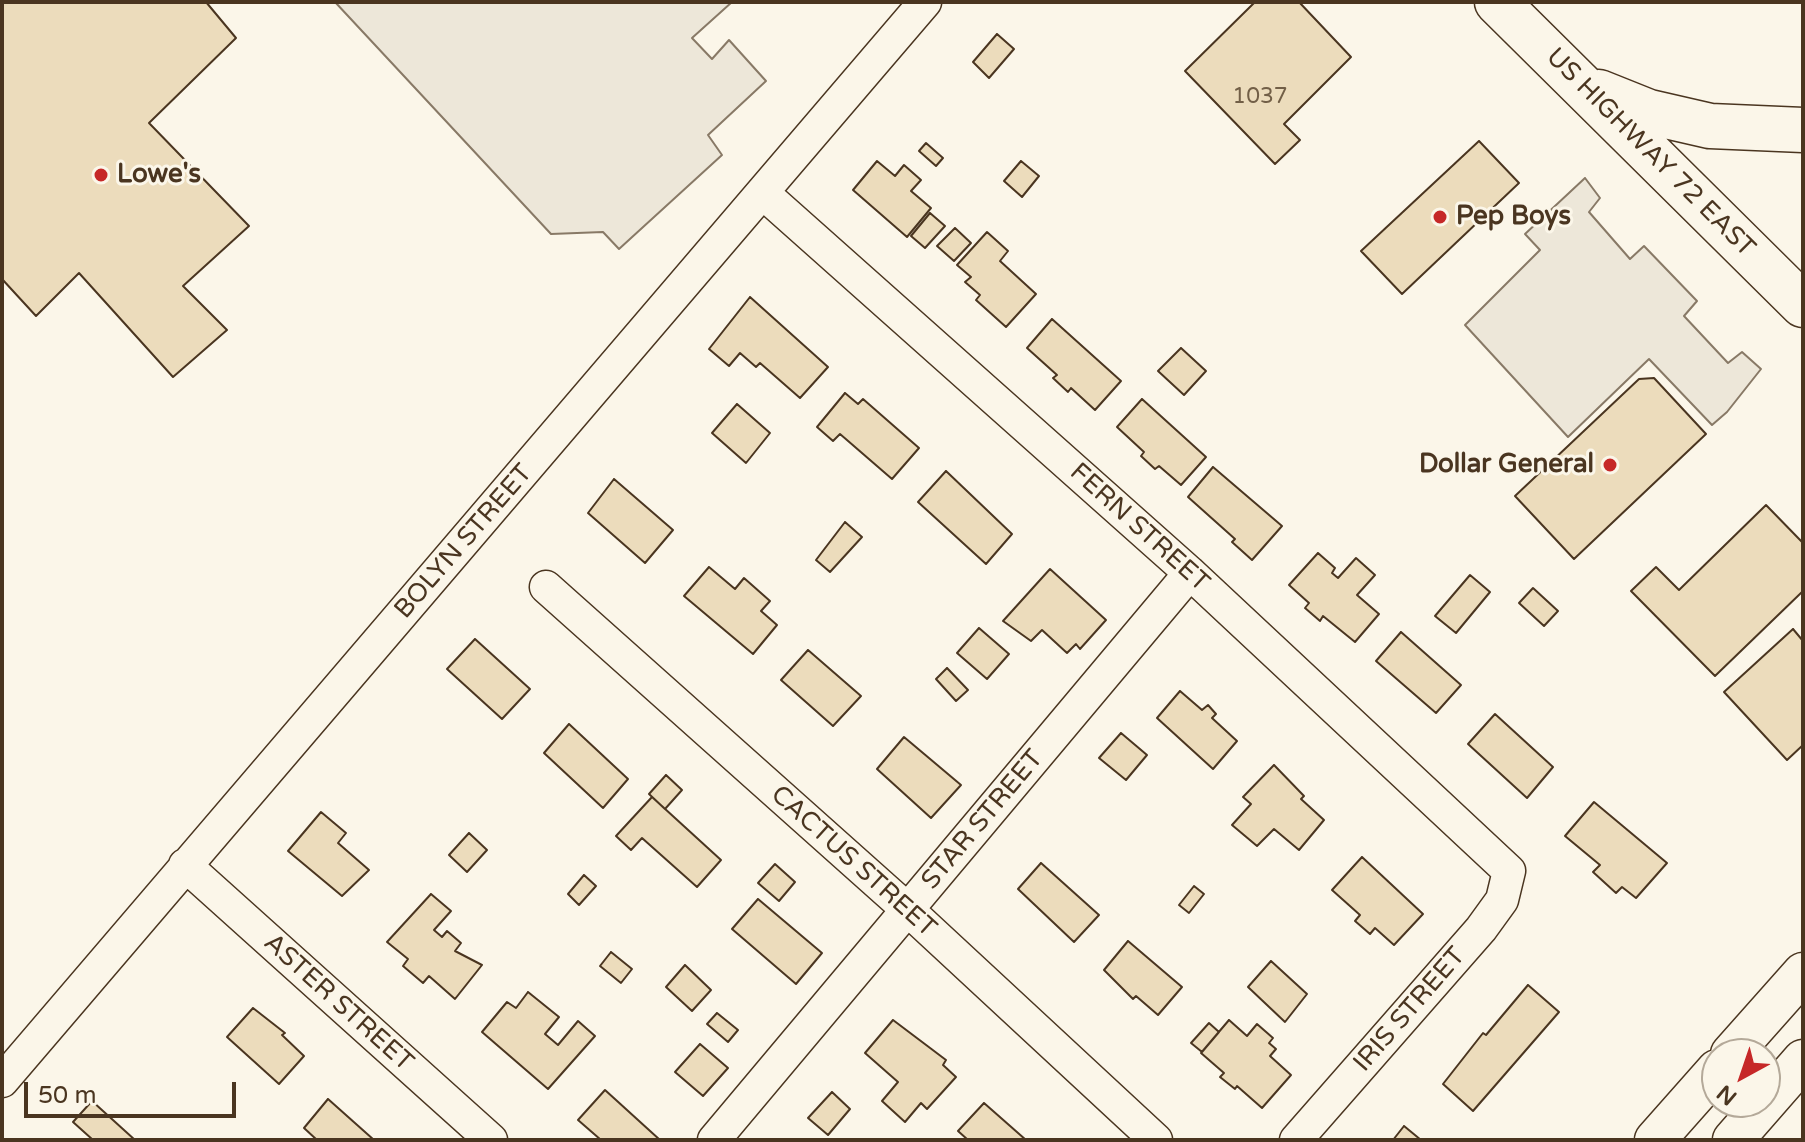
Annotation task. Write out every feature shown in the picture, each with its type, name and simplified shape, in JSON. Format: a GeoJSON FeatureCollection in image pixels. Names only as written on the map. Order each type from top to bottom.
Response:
{"type":"FeatureCollection","features":[{"type":"Feature","properties":{"kind":"highway","name":"US HIGHWAY 72 EAST"},"geometry":{"type":"LineString","coordinates":[[1497,2],[1800,288]]}},
{"type":"Feature","properties":{"kind":"highway"},"geometry":{"type":"LineString","coordinates":[[1584,86],[1679,120],[1747,129],[1803,130]]}},
{"type":"Feature","properties":{"kind":"main road"},"geometry":{"type":"LineString","coordinates":[[1745,1038],[1803,973]]}},
{"type":"Feature","properties":{"kind":"main road"},"geometry":{"type":"LineString","coordinates":[[1733,1140],[1803,1060]]}},
{"type":"Feature","properties":{"kind":"main road"},"geometry":{"type":"LineString","coordinates":[[1655,1140],[1701,1088]]}},
{"type":"Feature","properties":{"kind":"street","name":"BOLYN STREET"},"geometry":{"type":"LineString","coordinates":[[2,1081],[925,2]]}},
{"type":"Feature","properties":{"kind":"street","name":"FERN STREET"},"geometry":{"type":"LineString","coordinates":[[763,193],[1190,573],[1509,871]]}},
{"type":"Feature","properties":{"kind":"street","name":"STAR STREET"},"geometry":{"type":"LineString","coordinates":[[714,1140],[1190,573]]}},
{"type":"Feature","properties":{"kind":"street","name":"CACTUS STREET"},"geometry":{"type":"LineString","coordinates":[[546,587],[908,910],[1156,1140]]}},
{"type":"Feature","properties":{"kind":"street","name":"ASTER STREET"},"geometry":{"type":"LineString","coordinates":[[185,865],[491,1140]]}},
{"type":"Feature","properties":{"kind":"street","name":"IRIS STREET"},"geometry":{"type":"LineString","coordinates":[[1296,1140],[1481,929],[1502,900],[1509,871]]}},
{"type":"Feature","properties":{"kind":"shaded area"},"geometry":{"type":"Polygon","coordinates":[[[335,2],[732,2],[692,38],[712,59],[729,40],[766,81],[708,135],[722,155],[619,249],[603,232],[551,234],[335,2]]]}},
{"type":"Feature","properties":{"kind":"shaded area"},"geometry":{"type":"Polygon","coordinates":[[[1585,178],[1600,198],[1589,212],[1630,259],[1644,246],[1697,301],[1684,316],[1728,363],[1742,352],[1761,369],[1727,412],[1712,425],[1649,359],[1568,437],[1465,325],[1540,250],[1525,234],[1585,178]]]}},
{"type":"Feature","properties":{"kind":"building","name":"Lowe's"},"geometry":{"type":"Polygon","coordinates":[[[2,2],[206,2],[236,38],[149,123],[249,226],[183,286],[227,330],[173,377],[79,273],[36,316],[2,279],[2,2]]]}},
{"type":"Feature","properties":{"kind":"building"},"geometry":{"type":"Polygon","coordinates":[[[1255,2],[1299,2],[1351,57],[1284,124],[1300,140],[1275,164],[1185,71],[1255,2]]]}},
{"type":"Feature","properties":{"kind":"building"},"geometry":{"type":"Polygon","coordinates":[[[997,34],[1014,49],[989,78],[973,62],[997,34]]]}},
{"type":"Feature","properties":{"kind":"building","name":"Pep Boys"},"geometry":{"type":"Polygon","coordinates":[[[1479,141],[1519,183],[1402,294],[1361,251],[1479,141]]]}},
{"type":"Feature","properties":{"kind":"building"},"geometry":{"type":"Polygon","coordinates":[[[926,143],[943,158],[936,166],[919,151],[926,143]]]}},
{"type":"Feature","properties":{"kind":"building"},"geometry":{"type":"Polygon","coordinates":[[[877,161],[895,176],[904,165],[921,180],[911,191],[931,208],[907,237],[853,190],[877,161]]]}},
{"type":"Feature","properties":{"kind":"building"},"geometry":{"type":"Polygon","coordinates":[[[1021,161],[1039,176],[1022,197],[1004,181],[1021,161]]]}},
{"type":"Feature","properties":{"kind":"building"},"geometry":{"type":"Polygon","coordinates":[[[930,213],[945,226],[925,248],[911,236],[930,213]]]}},
{"type":"Feature","properties":{"kind":"building"},"geometry":{"type":"Polygon","coordinates":[[[955,228],[971,243],[954,261],[937,246],[955,228]]]}},
{"type":"Feature","properties":{"kind":"building"},"geometry":{"type":"Polygon","coordinates":[[[987,232],[1008,251],[1000,261],[1036,294],[1006,327],[976,300],[980,295],[965,282],[971,277],[957,265],[987,232]]]}},
{"type":"Feature","properties":{"kind":"building"},"geometry":{"type":"Polygon","coordinates":[[[750,297],[828,367],[800,398],[760,363],[756,367],[740,353],[729,366],[709,349],[750,297]]]}},
{"type":"Feature","properties":{"kind":"building"},"geometry":{"type":"Polygon","coordinates":[[[1052,319],[1121,381],[1095,410],[1071,388],[1068,392],[1053,378],[1057,375],[1027,348],[1052,319]]]}},
{"type":"Feature","properties":{"kind":"building"},"geometry":{"type":"Polygon","coordinates":[[[1181,348],[1206,371],[1184,395],[1158,371],[1181,348]]]}},
{"type":"Feature","properties":{"kind":"building","name":"Dollar General"},"geometry":{"type":"Polygon","coordinates":[[[1654,378],[1706,434],[1574,559],[1515,496],[1639,379],[1654,378]]]}},
{"type":"Feature","properties":{"kind":"building"},"geometry":{"type":"Polygon","coordinates":[[[845,393],[858,404],[863,399],[919,448],[892,479],[840,434],[833,441],[817,427],[845,393]]]}},
{"type":"Feature","properties":{"kind":"building"},"geometry":{"type":"Polygon","coordinates":[[[1142,399],[1206,457],[1181,485],[1159,466],[1155,469],[1141,456],[1144,452],[1117,427],[1142,399]]]}},
{"type":"Feature","properties":{"kind":"building"},"geometry":{"type":"Polygon","coordinates":[[[737,404],[770,433],[746,463],[712,433],[737,404]]]}},
{"type":"Feature","properties":{"kind":"building"},"geometry":{"type":"Polygon","coordinates":[[[1213,467],[1282,526],[1252,560],[1232,542],[1235,539],[1188,497],[1213,467]]]}},
{"type":"Feature","properties":{"kind":"building"},"geometry":{"type":"Polygon","coordinates":[[[946,471],[1012,534],[986,564],[918,502],[946,471]]]}},
{"type":"Feature","properties":{"kind":"building"},"geometry":{"type":"Polygon","coordinates":[[[614,479],[673,530],[645,563],[588,513],[614,479]]]}},
{"type":"Feature","properties":{"kind":"building"},"geometry":{"type":"Polygon","coordinates":[[[1766,505],[1803,543],[1803,591],[1715,676],[1631,591],[1656,567],[1679,590],[1766,505]]]}},
{"type":"Feature","properties":{"kind":"building"},"geometry":{"type":"Polygon","coordinates":[[[845,522],[862,537],[830,572],[816,560],[845,522]]]}},
{"type":"Feature","properties":{"kind":"building"},"geometry":{"type":"Polygon","coordinates":[[[1318,553],[1335,568],[1332,573],[1338,578],[1356,558],[1375,575],[1357,595],[1379,614],[1355,642],[1323,616],[1320,621],[1305,608],[1309,603],[1289,585],[1318,553]]]}},
{"type":"Feature","properties":{"kind":"building"},"geometry":{"type":"Polygon","coordinates":[[[709,567],[735,589],[744,578],[770,601],[761,611],[777,625],[753,654],[684,596],[709,567]]]}},
{"type":"Feature","properties":{"kind":"building"},"geometry":{"type":"Polygon","coordinates":[[[1050,569],[1106,620],[1080,649],[1076,644],[1067,653],[1042,630],[1031,641],[1003,621],[1050,569]]]}},
{"type":"Feature","properties":{"kind":"building"},"geometry":{"type":"Polygon","coordinates":[[[1470,575],[1490,592],[1456,633],[1435,616],[1470,575]]]}},
{"type":"Feature","properties":{"kind":"building"},"geometry":{"type":"Polygon","coordinates":[[[1533,588],[1558,611],[1544,626],[1519,603],[1533,588]]]}},
{"type":"Feature","properties":{"kind":"building"},"geometry":{"type":"Polygon","coordinates":[[[979,628],[1009,654],[987,679],[957,653],[979,628]]]}},
{"type":"Feature","properties":{"kind":"building"},"geometry":{"type":"Polygon","coordinates":[[[1793,629],[1803,641],[1803,745],[1787,760],[1724,692],[1793,629]]]}},
{"type":"Feature","properties":{"kind":"building"},"geometry":{"type":"Polygon","coordinates":[[[1401,632],[1461,685],[1436,713],[1376,661],[1401,632]]]}},
{"type":"Feature","properties":{"kind":"building"},"geometry":{"type":"Polygon","coordinates":[[[475,639],[530,689],[502,719],[447,669],[475,639]]]}},
{"type":"Feature","properties":{"kind":"building"},"geometry":{"type":"Polygon","coordinates":[[[808,650],[861,696],[833,726],[781,680],[808,650]]]}},
{"type":"Feature","properties":{"kind":"building"},"geometry":{"type":"Polygon","coordinates":[[[947,668],[968,690],[956,701],[936,679],[947,668]]]}},
{"type":"Feature","properties":{"kind":"building"},"geometry":{"type":"Polygon","coordinates":[[[1180,691],[1202,710],[1208,705],[1216,714],[1212,718],[1237,741],[1213,769],[1157,718],[1180,691]]]}},
{"type":"Feature","properties":{"kind":"building"},"geometry":{"type":"Polygon","coordinates":[[[1495,714],[1553,767],[1527,798],[1468,744],[1495,714]]]}},
{"type":"Feature","properties":{"kind":"building"},"geometry":{"type":"Polygon","coordinates":[[[569,724],[628,779],[603,808],[544,753],[569,724]]]}},
{"type":"Feature","properties":{"kind":"building"},"geometry":{"type":"Polygon","coordinates":[[[1121,733],[1147,755],[1126,780],[1099,758],[1121,733]]]}},
{"type":"Feature","properties":{"kind":"building"},"geometry":{"type":"Polygon","coordinates":[[[904,737],[961,785],[931,818],[877,769],[904,737]]]}},
{"type":"Feature","properties":{"kind":"building"},"geometry":{"type":"Polygon","coordinates":[[[1274,765],[1304,796],[1301,799],[1324,820],[1299,850],[1274,829],[1257,846],[1232,825],[1251,804],[1243,797],[1274,765]]]}},
{"type":"Feature","properties":{"kind":"building"},"geometry":{"type":"Polygon","coordinates":[[[666,775],[682,790],[665,809],[649,794],[666,775]]]}},
{"type":"Feature","properties":{"kind":"building"},"geometry":{"type":"Polygon","coordinates":[[[652,797],[721,860],[697,887],[642,838],[631,850],[616,836],[652,797]]]}},
{"type":"Feature","properties":{"kind":"building"},"geometry":{"type":"Polygon","coordinates":[[[1594,802],[1667,863],[1636,898],[1622,887],[1616,893],[1593,872],[1600,865],[1565,836],[1594,802]]]}},
{"type":"Feature","properties":{"kind":"building"},"geometry":{"type":"Polygon","coordinates":[[[321,812],[346,833],[338,843],[369,870],[342,896],[288,851],[321,812]]]}},
{"type":"Feature","properties":{"kind":"building"},"geometry":{"type":"Polygon","coordinates":[[[469,833],[487,850],[467,872],[449,855],[469,833]]]}},
{"type":"Feature","properties":{"kind":"building"},"geometry":{"type":"Polygon","coordinates":[[[1362,857],[1423,914],[1394,945],[1375,928],[1370,934],[1355,921],[1360,915],[1332,890],[1362,857]]]}},
{"type":"Feature","properties":{"kind":"building"},"geometry":{"type":"Polygon","coordinates":[[[1041,863],[1099,915],[1074,942],[1018,889],[1041,863]]]}},
{"type":"Feature","properties":{"kind":"building"},"geometry":{"type":"Polygon","coordinates":[[[775,864],[795,882],[779,901],[758,883],[775,864]]]}},
{"type":"Feature","properties":{"kind":"building"},"geometry":{"type":"Polygon","coordinates":[[[584,875],[596,886],[579,905],[568,894],[584,875]]]}},
{"type":"Feature","properties":{"kind":"building"},"geometry":{"type":"Polygon","coordinates":[[[1194,886],[1204,894],[1189,913],[1179,905],[1194,886]]]}},
{"type":"Feature","properties":{"kind":"building"},"geometry":{"type":"Polygon","coordinates":[[[431,894],[451,911],[434,930],[442,937],[447,931],[461,943],[455,951],[482,965],[455,999],[429,976],[423,983],[403,966],[408,959],[387,942],[431,894]]]}},
{"type":"Feature","properties":{"kind":"building"},"geometry":{"type":"Polygon","coordinates":[[[758,899],[822,953],[796,984],[732,929],[758,899]]]}},
{"type":"Feature","properties":{"kind":"building"},"geometry":{"type":"Polygon","coordinates":[[[1128,941],[1182,987],[1158,1015],[1136,996],[1133,999],[1104,970],[1128,941]]]}},
{"type":"Feature","properties":{"kind":"building"},"geometry":{"type":"Polygon","coordinates":[[[611,952],[632,969],[621,983],[600,966],[611,952]]]}},
{"type":"Feature","properties":{"kind":"building"},"geometry":{"type":"Polygon","coordinates":[[[1271,961],[1307,994],[1285,1022],[1248,987],[1271,961]]]}},
{"type":"Feature","properties":{"kind":"building"},"geometry":{"type":"Polygon","coordinates":[[[685,965],[711,990],[692,1011],[666,987],[685,965]]]}},
{"type":"Feature","properties":{"kind":"building"},"geometry":{"type":"Polygon","coordinates":[[[1528,985],[1559,1012],[1473,1111],[1443,1084],[1483,1033],[1486,1035],[1528,985]]]}},
{"type":"Feature","properties":{"kind":"building"},"geometry":{"type":"Polygon","coordinates":[[[528,992],[559,1017],[545,1034],[558,1045],[578,1021],[595,1036],[548,1089],[482,1032],[507,1002],[516,1008],[528,992]]]}},
{"type":"Feature","properties":{"kind":"building"},"geometry":{"type":"Polygon","coordinates":[[[253,1008],[285,1033],[282,1035],[304,1056],[279,1084],[227,1037],[253,1008]]]}},
{"type":"Feature","properties":{"kind":"building"},"geometry":{"type":"Polygon","coordinates":[[[717,1013],[738,1030],[728,1042],[707,1024],[717,1013]]]}},
{"type":"Feature","properties":{"kind":"building"},"geometry":{"type":"Polygon","coordinates":[[[893,1020],[946,1060],[943,1065],[956,1077],[927,1109],[921,1103],[905,1122],[882,1101],[898,1082],[865,1053],[893,1020]]]}},
{"type":"Feature","properties":{"kind":"building"},"geometry":{"type":"Polygon","coordinates":[[[1229,1020],[1247,1036],[1257,1024],[1273,1038],[1269,1043],[1276,1049],[1270,1056],[1291,1075],[1262,1108],[1237,1086],[1235,1089],[1220,1077],[1224,1073],[1201,1053],[1229,1020]]]}},
{"type":"Feature","properties":{"kind":"building"},"geometry":{"type":"Polygon","coordinates":[[[1209,1023],[1219,1032],[1202,1052],[1191,1043],[1209,1023]]]}},
{"type":"Feature","properties":{"kind":"building"},"geometry":{"type":"Polygon","coordinates":[[[700,1044],[728,1068],[703,1096],[675,1072],[700,1044]]]}},
{"type":"Feature","properties":{"kind":"building"},"geometry":{"type":"Polygon","coordinates":[[[605,1090],[660,1140],[601,1140],[578,1120],[605,1090]]]}},
{"type":"Feature","properties":{"kind":"building"},"geometry":{"type":"Polygon","coordinates":[[[832,1092],[850,1109],[828,1135],[808,1118],[832,1092]]]}},
{"type":"Feature","properties":{"kind":"building"},"geometry":{"type":"Polygon","coordinates":[[[328,1099],[374,1140],[317,1140],[304,1128],[328,1099]]]}},
{"type":"Feature","properties":{"kind":"building"},"geometry":{"type":"Polygon","coordinates":[[[92,1101],[135,1140],[93,1140],[73,1122],[92,1101]]]}},
{"type":"Feature","properties":{"kind":"building"},"geometry":{"type":"Polygon","coordinates":[[[984,1103],[1026,1140],[968,1140],[958,1131],[984,1103]]]}},
{"type":"Feature","properties":{"kind":"building"},"geometry":{"type":"Polygon","coordinates":[[[1404,1126],[1421,1140],[1393,1140],[1404,1126]]]}},
{"type":"Feature","properties":{"kind":"place","name":"Lowe's"},"geometry":{"type":"Point","coordinates":[101,175]}},
{"type":"Feature","properties":{"kind":"place","name":"Pep Boys"},"geometry":{"type":"Point","coordinates":[1440,217]}},
{"type":"Feature","properties":{"kind":"place","name":"Dollar General"},"geometry":{"type":"Point","coordinates":[1610,465]}}]}
